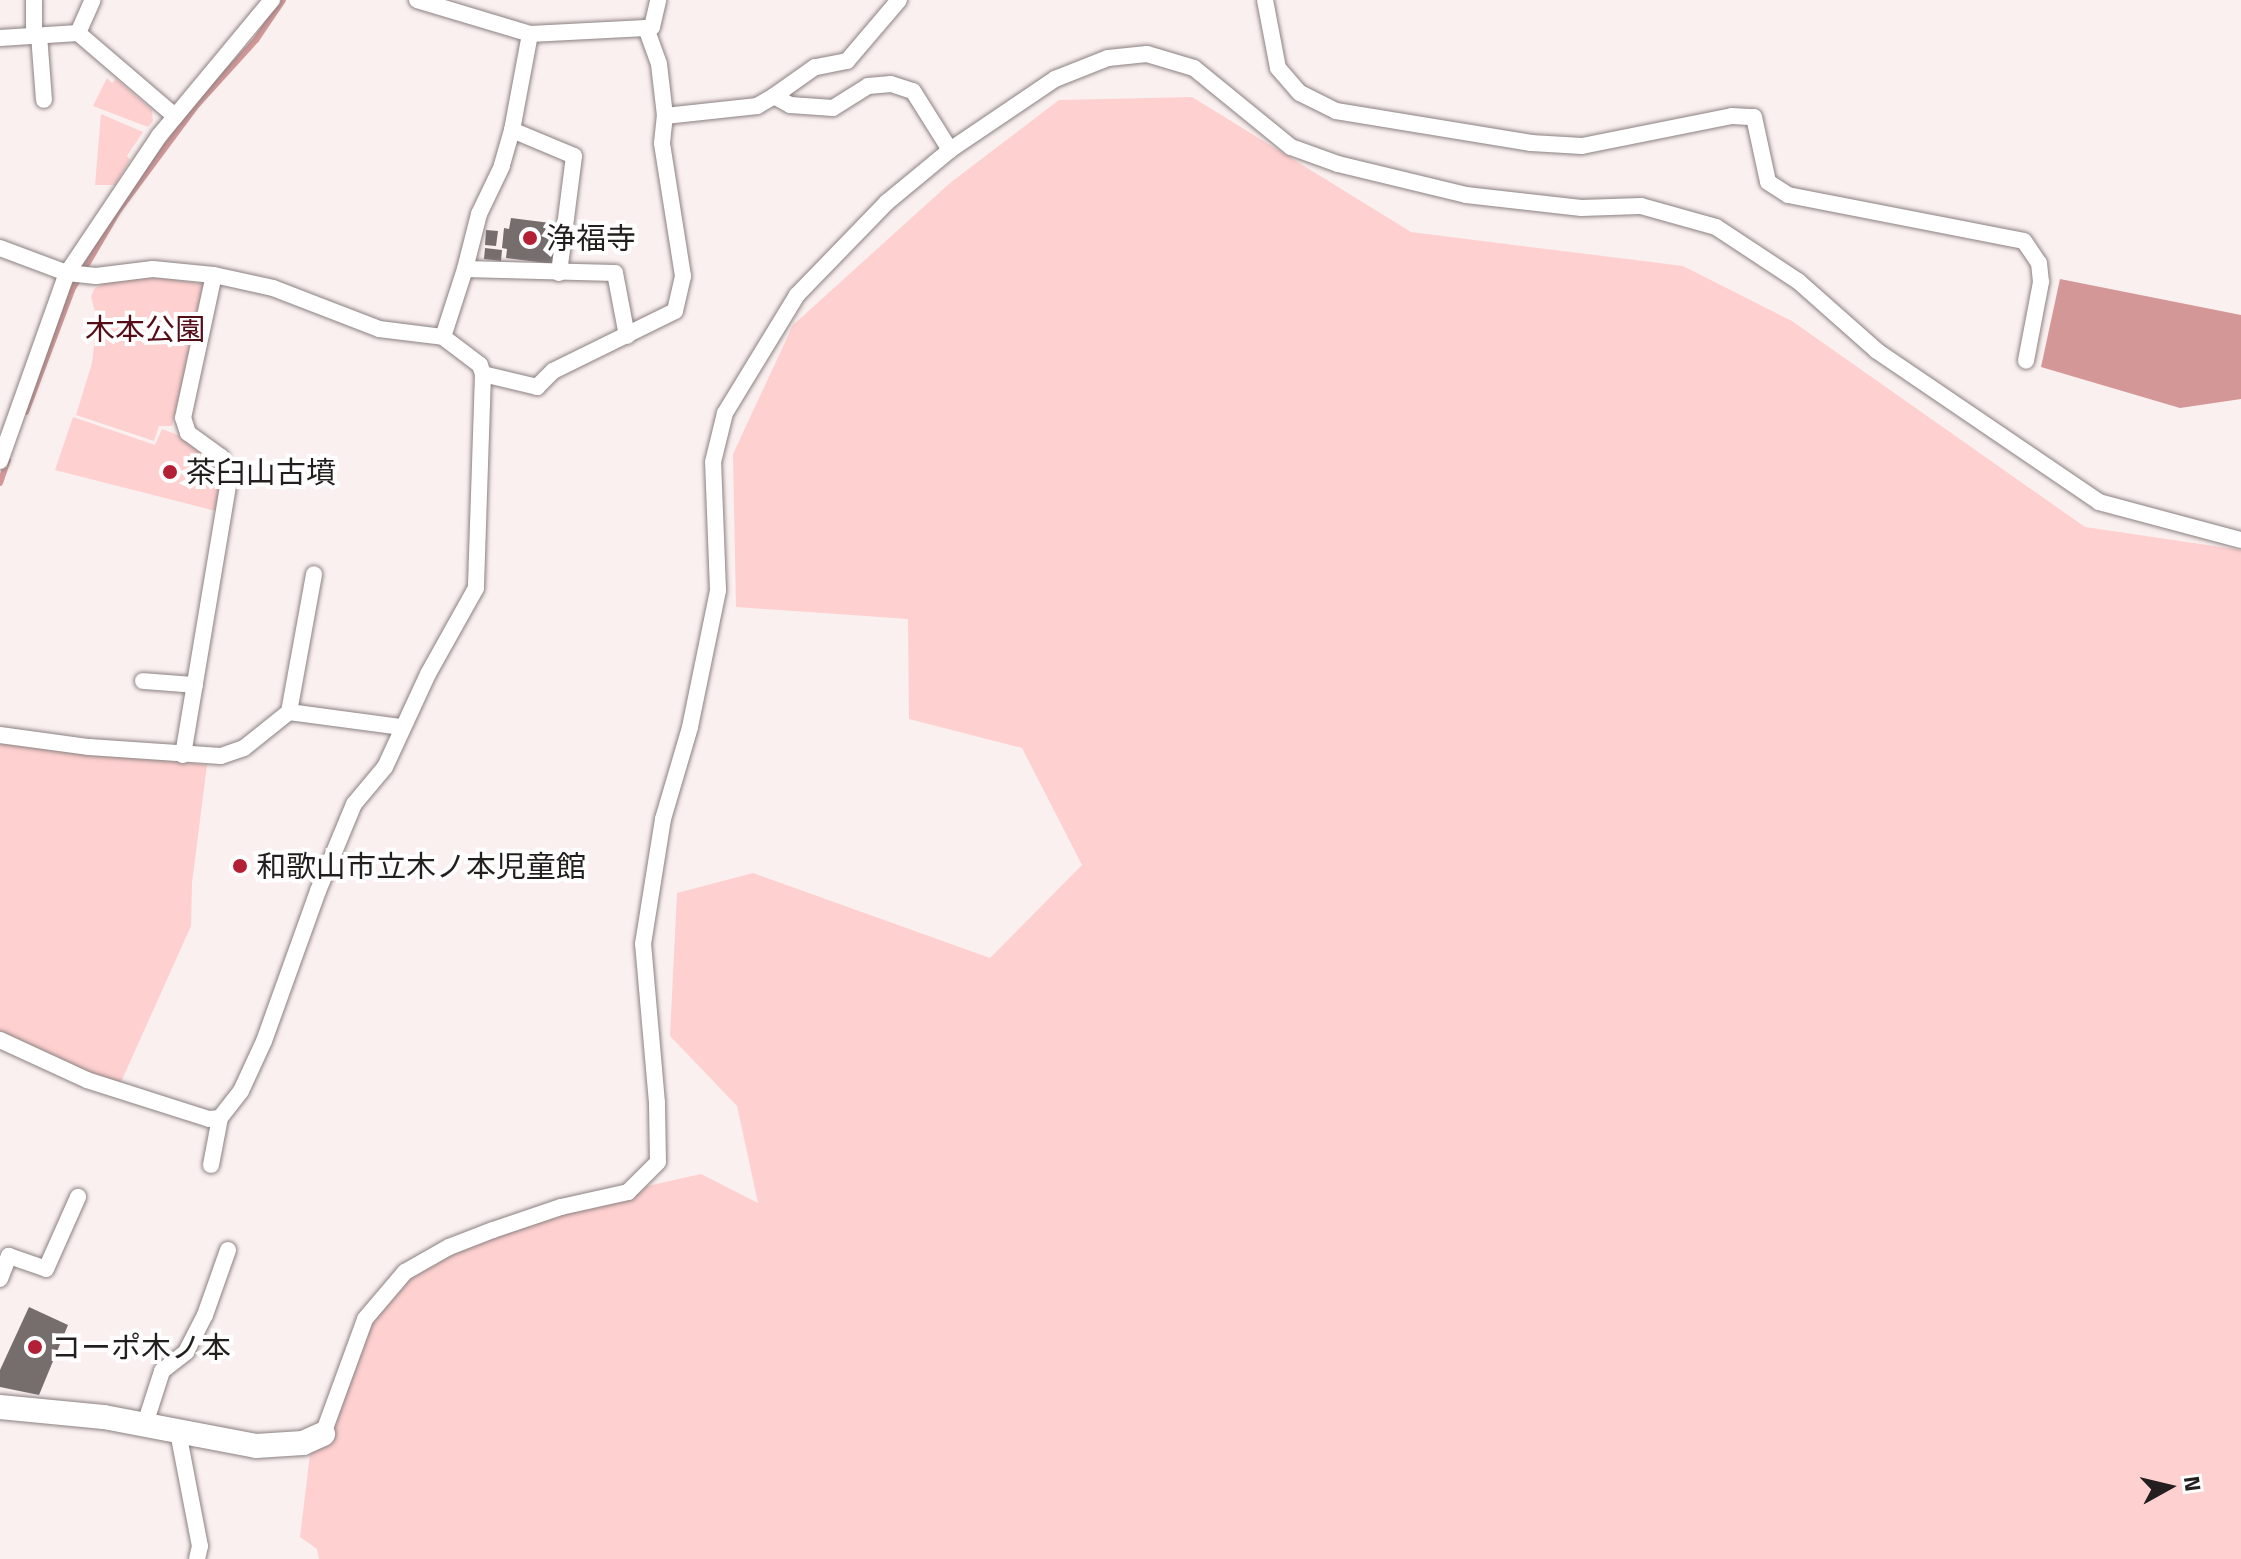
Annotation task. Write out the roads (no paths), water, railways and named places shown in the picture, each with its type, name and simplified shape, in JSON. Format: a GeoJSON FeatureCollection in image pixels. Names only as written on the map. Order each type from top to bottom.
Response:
{"type":"FeatureCollection","features":[{"type":"Feature","properties":{"kind":"street"},"geometry":{"type":"LineString","coordinates":[[34,0],[44,100]]}},
{"type":"Feature","properties":{"kind":"street"},"geometry":{"type":"LineString","coordinates":[[78,33],[93,0]]}},
{"type":"Feature","properties":{"kind":"street"},"geometry":{"type":"LineString","coordinates":[[0,461],[67,273],[114,199],[175,116],[272,0]]}},
{"type":"Feature","properties":{"kind":"street"},"geometry":{"type":"LineString","coordinates":[[417,0],[530,34],[652,27],[658,0]]}},
{"type":"Feature","properties":{"kind":"street"},"geometry":{"type":"LineString","coordinates":[[665,116],[757,106],[815,67],[847,61],[899,0]]}},
{"type":"Feature","properties":{"kind":"street"},"geometry":{"type":"LineString","coordinates":[[1265,0],[1278,68],[1300,93],[1336,111],[1531,143],[1582,146],[1732,116],[1754,117],[1768,182],[1788,195],[2024,241],[2039,263],[2041,282],[2026,361]]}},
{"type":"Feature","properties":{"kind":"street"},"geometry":{"type":"LineString","coordinates":[[483,374],[537,387],[553,371],[675,311],[681,297],[683,276],[662,143],[665,116],[659,64],[646,28]]}},
{"type":"Feature","properties":{"kind":"street"},"geometry":{"type":"LineString","coordinates":[[0,38],[78,33],[175,116]]}},
{"type":"Feature","properties":{"kind":"street"},"geometry":{"type":"LineString","coordinates":[[443,337],[479,214],[502,166],[530,34]]}},
{"type":"Feature","properties":{"kind":"street"},"geometry":{"type":"LineString","coordinates":[[0,1407],[145,1424],[256,1446],[303,1443],[323,1434],[365,1319],[405,1272],[449,1247],[493,1230],[561,1207],[628,1192],[658,1162],[657,1103],[643,944],[663,819],[690,727],[718,590],[713,462],[725,413],[758,353],[797,295],[886,203],[950,150],[1055,79],[1108,58],[1147,54],[1194,68],[1291,147],[1338,164],[1466,195],[1581,208],[1641,206],[1716,227],[1798,281],[1877,351],[2099,502],[2241,540]]}},
{"type":"Feature","properties":{"kind":"street"},"geometry":{"type":"LineString","coordinates":[[774,96],[790,105],[833,108],[868,86],[891,84],[913,91],[950,150]]}},
{"type":"Feature","properties":{"kind":"street"},"geometry":{"type":"LineString","coordinates":[[512,130],[574,156],[559,273]]}},
{"type":"Feature","properties":{"kind":"street"},"geometry":{"type":"LineString","coordinates":[[0,248],[67,273],[96,276],[153,269],[214,275],[273,288],[379,329],[443,337],[480,365],[483,374],[476,588],[402,727],[385,767],[354,804],[318,891],[264,1041],[241,1091],[220,1118],[211,1165]]}},
{"type":"Feature","properties":{"kind":"street"},"geometry":{"type":"LineString","coordinates":[[465,269],[615,273],[627,336]]}},
{"type":"Feature","properties":{"kind":"street"},"geometry":{"type":"LineString","coordinates":[[183,755],[228,485],[221,457],[188,433],[183,418],[214,275]]}},
{"type":"Feature","properties":{"kind":"street"},"geometry":{"type":"LineString","coordinates":[[0,735],[183,755],[221,756],[244,748],[289,712],[314,574]]}},
{"type":"Feature","properties":{"kind":"street"},"geometry":{"type":"LineString","coordinates":[[143,681],[195,685]]}},
{"type":"Feature","properties":{"kind":"street"},"geometry":{"type":"LineString","coordinates":[[289,712],[402,727]]}},
{"type":"Feature","properties":{"kind":"street"},"geometry":{"type":"LineString","coordinates":[[0,1040],[87,1080],[209,1119],[220,1118]]}},
{"type":"Feature","properties":{"kind":"street"},"geometry":{"type":"LineString","coordinates":[[0,1279],[9,1256],[46,1269],[78,1197]]}},
{"type":"Feature","properties":{"kind":"street"},"geometry":{"type":"LineString","coordinates":[[145,1424],[162,1371],[186,1352],[205,1315],[228,1250]]}},
{"type":"Feature","properties":{"kind":"street"},"geometry":{"type":"LineString","coordinates":[[178,1432],[200,1546],[197,1559]]}},
{"type":"Feature","properties":{"kind":"waterway"},"geometry":{"type":"LineString","coordinates":[[26,412],[72,290],[119,210],[197,105],[256,40],[283,0]]}},
{"type":"Feature","properties":{"kind":"waterway"},"geometry":{"type":"LineString","coordinates":[[0,483],[8,460]]}},
{"type":"Feature","properties":{"kind":"place","name":"浄福寺"},"geometry":{"type":"Point","coordinates":[530,238]}},
{"type":"Feature","properties":{"kind":"place","name":"茶臼山古墳"},"geometry":{"type":"Point","coordinates":[170,472]}},
{"type":"Feature","properties":{"kind":"place","name":"和歌山市立木ノ本児童館"},"geometry":{"type":"Point","coordinates":[240,866]}},
{"type":"Feature","properties":{"kind":"place","name":"コーポ木ノ本"},"geometry":{"type":"Point","coordinates":[35,1347]}},
{"type":"Feature","properties":{"kind":"park label","name":"木本公園"},"geometry":{"type":"Point","coordinates":[145,329]}}]}
